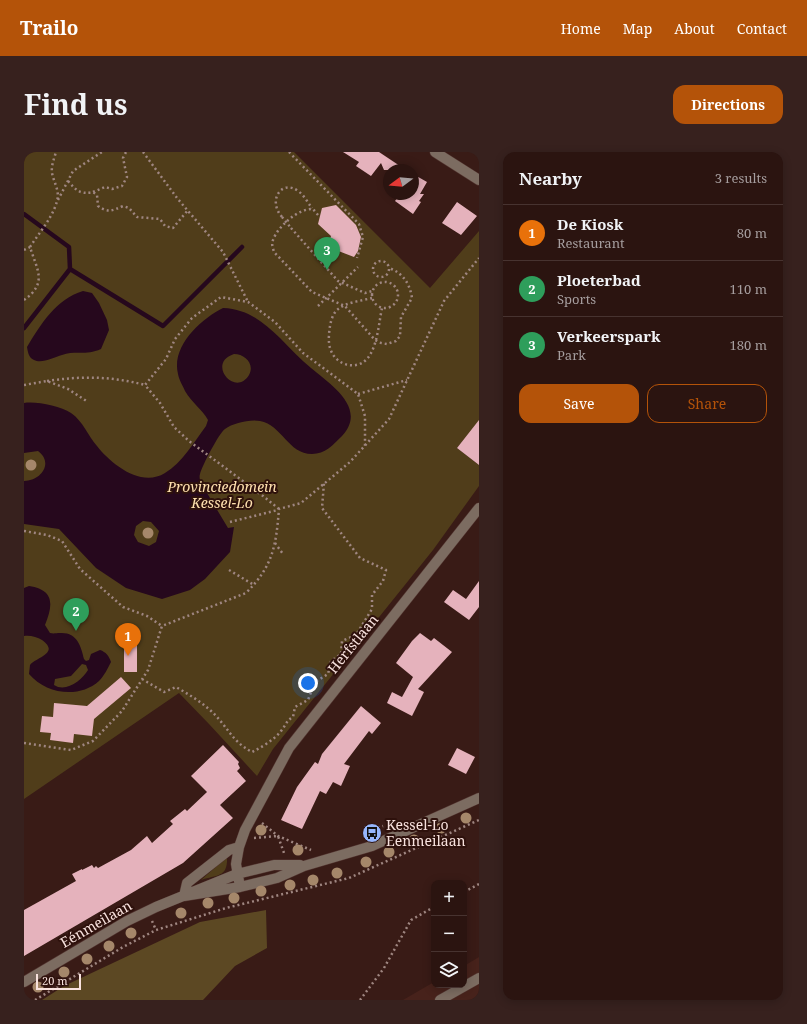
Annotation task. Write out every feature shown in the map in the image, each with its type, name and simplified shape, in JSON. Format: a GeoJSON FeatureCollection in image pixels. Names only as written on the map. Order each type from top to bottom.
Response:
{"type":"FeatureCollection","features":[{"type":"Feature","properties":{"kind":"street"},"geometry":{"type":"LineString","coordinates":[[435,152],[479,180]]}},
{"type":"Feature","properties":{"kind":"street","name":"Herfstlaan"},"geometry":{"type":"LineString","coordinates":[[240,887],[236,864],[242,836],[250,818],[289,748],[479,508]]}},
{"type":"Feature","properties":{"kind":"street","name":"Eénmeilaan"},"geometry":{"type":"LineString","coordinates":[[184,896],[240,887],[277,878],[304,866],[330,860],[372,846],[479,798]]}},
{"type":"Feature","properties":{"kind":"street"},"geometry":{"type":"LineString","coordinates":[[184,896],[187,883],[229,850],[239,847]]}},
{"type":"Feature","properties":{"kind":"street","name":"Eénmeilaan"},"geometry":{"type":"LineString","coordinates":[[24,982],[127,921],[156,906],[237,874],[274,866],[304,866]]}},
{"type":"Feature","properties":{"kind":"street"},"geometry":{"type":"LineString","coordinates":[[440,1000],[479,978]]}},
{"type":"Feature","properties":{"kind":"path"},"geometry":{"type":"LineString","coordinates":[[56,152],[52,173],[57,189],[57,201]]}},
{"type":"Feature","properties":{"kind":"path"},"geometry":{"type":"LineString","coordinates":[[24,250],[30,247],[47,220],[73,171],[102,152]]}},
{"type":"Feature","properties":{"kind":"path"},"geometry":{"type":"LineString","coordinates":[[68,181],[78,192],[84,194],[105,187],[112,189],[122,186],[127,177],[123,158],[126,152]]}},
{"type":"Feature","properties":{"kind":"path"},"geometry":{"type":"LineString","coordinates":[[144,152],[188,210],[223,252],[248,302]]}},
{"type":"Feature","properties":{"kind":"path"},"geometry":{"type":"LineString","coordinates":[[289,152],[359,224],[363,237],[357,258]]}},
{"type":"Feature","properties":{"kind":"path"},"geometry":{"type":"LineString","coordinates":[[318,215],[299,191],[290,188],[285,189],[280,191],[275,199],[275,208],[338,281],[365,293],[372,291]]}},
{"type":"Feature","properties":{"kind":"path"},"geometry":{"type":"LineString","coordinates":[[93,192],[97,195],[98,206],[106,211],[112,211],[123,206],[129,208],[137,218],[160,219],[165,226],[173,228],[188,210]]}},
{"type":"Feature","properties":{"kind":"path"},"geometry":{"type":"LineString","coordinates":[[313,209],[301,210],[280,229],[273,239],[272,245],[274,252],[312,292],[344,306],[375,340],[387,344],[396,342],[400,336],[401,317],[412,298],[407,281],[396,270],[389,268],[385,261],[380,260],[375,263],[373,268],[375,274],[382,277],[388,273],[389,268]]}},
{"type":"Feature","properties":{"kind":"path"},"geometry":{"type":"LineString","coordinates":[[24,300],[38,286],[40,277],[30,247]]}},
{"type":"Feature","properties":{"kind":"path"},"geometry":{"type":"LineString","coordinates":[[230,522],[300,503],[365,447],[389,419],[444,301],[479,258]]}},
{"type":"Feature","properties":{"kind":"path"},"geometry":{"type":"LineString","coordinates":[[318,306],[358,267]]}},
{"type":"Feature","properties":{"kind":"path"},"geometry":{"type":"LineString","coordinates":[[381,282],[390,283],[396,289],[396,301],[391,307],[382,308],[375,304],[372,298],[372,291],[377,284],[381,282]]}},
{"type":"Feature","properties":{"kind":"path"},"geometry":{"type":"LineString","coordinates":[[145,385],[166,359],[175,339],[192,318],[221,297],[248,302],[275,322],[303,353],[358,394],[365,416],[365,447]]}},
{"type":"Feature","properties":{"kind":"path"},"geometry":{"type":"LineString","coordinates":[[372,298],[344,306],[336,310],[332,318],[329,335],[330,349],[337,360],[347,365],[355,366],[366,361],[372,352],[382,308]]}},
{"type":"Feature","properties":{"kind":"path"},"geometry":{"type":"LineString","coordinates":[[24,385],[47,381],[90,377],[120,379],[145,385],[160,402],[174,427],[189,441],[279,509]]}},
{"type":"Feature","properties":{"kind":"path"},"geometry":{"type":"LineString","coordinates":[[358,394],[407,380]]}},
{"type":"Feature","properties":{"kind":"path"},"geometry":{"type":"LineString","coordinates":[[47,381],[68,389],[88,402]]}},
{"type":"Feature","properties":{"kind":"path"},"geometry":{"type":"LineString","coordinates":[[142,679],[164,692],[176,687],[195,698],[211,711],[239,745],[252,752],[262,747],[281,732],[287,720],[293,717],[295,707],[308,700],[315,682],[328,674],[331,661],[341,654],[342,641],[356,635],[372,609],[372,595],[383,581],[386,570],[360,558],[322,508],[324,483]]}},
{"type":"Feature","properties":{"kind":"path"},"geometry":{"type":"LineString","coordinates":[[162,626],[246,593],[254,585],[263,574],[272,554],[275,543],[279,509]]}},
{"type":"Feature","properties":{"kind":"path"},"geometry":{"type":"LineString","coordinates":[[24,531],[47,535],[62,541],[80,569],[123,607],[147,616],[162,626]]}},
{"type":"Feature","properties":{"kind":"path"},"geometry":{"type":"LineString","coordinates":[[275,543],[283,554]]}},
{"type":"Feature","properties":{"kind":"path"},"geometry":{"type":"LineString","coordinates":[[229,570],[254,585]]}},
{"type":"Feature","properties":{"kind":"path"},"geometry":{"type":"LineString","coordinates":[[24,743],[71,750],[93,741],[122,711],[148,670],[162,626]]}},
{"type":"Feature","properties":{"kind":"path"},"geometry":{"type":"LineString","coordinates":[[250,818],[260,821],[278,836],[330,860]]}},
{"type":"Feature","properties":{"kind":"path"},"geometry":{"type":"LineString","coordinates":[[35,1000],[123,946],[156,930],[226,908],[349,878],[479,820]]}},
{"type":"Feature","properties":{"kind":"path"},"geometry":{"type":"LineString","coordinates":[[242,836],[252,838],[278,836]]}},
{"type":"Feature","properties":{"kind":"path"},"geometry":{"type":"LineString","coordinates":[[278,836],[287,865]]}},
{"type":"Feature","properties":{"kind":"path"},"geometry":{"type":"LineString","coordinates":[[467,890],[479,884]]}},
{"type":"Feature","properties":{"kind":"path"},"geometry":{"type":"LineString","coordinates":[[360,1000],[384,968],[411,920],[431,910]]}},
{"type":"Feature","properties":{"kind":"path"},"geometry":{"type":"LineString","coordinates":[[151,919],[156,930]]}},
{"type":"Feature","properties":{"kind":"shaded area"},"geometry":{"type":"Polygon","coordinates":[[[83,291],[92,293],[99,303],[107,320],[109,330],[101,349],[90,352],[67,354],[44,361],[32,359],[29,355],[27,347],[50,313],[65,300],[83,291]]]}},
{"type":"Feature","properties":{"kind":"shaded area"},"geometry":{"type":"Polygon","coordinates":[[[223,308],[232,309],[248,314],[261,322],[280,338],[307,365],[336,389],[349,406],[351,416],[349,426],[342,436],[335,443],[317,454],[304,453],[297,449],[274,428],[260,421],[242,422],[225,429],[211,450],[201,470],[200,477],[201,483],[228,528],[234,527],[230,552],[205,579],[190,590],[162,599],[126,588],[96,568],[59,529],[24,524],[24,481],[36,478],[40,475],[45,466],[45,461],[43,456],[38,451],[24,453],[24,403],[48,405],[61,408],[71,413],[79,420],[103,453],[127,472],[146,478],[156,477],[165,473],[177,464],[187,452],[206,426],[208,420],[185,391],[180,381],[177,364],[179,353],[183,344],[197,326],[223,308]],[[234,354],[226,358],[223,364],[223,371],[231,381],[237,383],[243,381],[249,375],[251,367],[248,360],[238,354],[234,354]],[[143,521],[136,526],[134,535],[138,542],[149,546],[156,542],[159,531],[151,522],[143,521]]]}},
{"type":"Feature","properties":{"kind":"shaded area"},"geometry":{"type":"Polygon","coordinates":[[[29,586],[37,588],[44,591],[48,595],[50,600],[50,611],[45,625],[50,633],[66,633],[74,637],[80,645],[86,661],[89,660],[91,654],[100,650],[107,654],[111,662],[99,681],[91,687],[73,692],[53,690],[36,681],[29,674],[30,665],[48,652],[49,648],[47,644],[36,637],[24,636],[24,588],[29,586]],[[82,664],[71,676],[55,679],[54,685],[64,687],[78,681],[88,670],[86,665],[82,664]]]}},
{"type":"Feature","properties":{"kind":"shaded area"},"geometry":{"type":"Polygon","coordinates":[[[266,910],[267,948],[235,966],[203,1000],[42,1000],[64,986],[200,922],[266,910]]]}},
{"type":"Feature","properties":{"kind":"shaded area"},"geometry":{"type":"Polygon","coordinates":[[[479,957],[479,1000],[403,1000],[431,984],[431,988],[467,988],[467,964],[479,957]]]}},
{"type":"Feature","properties":{"kind":"green space","name":"Provinciedomein Kessel-Lo"},"geometry":{"type":"Polygon","coordinates":[[[24,152],[294,152],[430,288],[479,231],[479,421],[457,448],[479,465],[479,486],[433,550],[273,749],[257,776],[179,693],[24,799],[24,152]]]}},
{"type":"Feature","properties":{"kind":"green space"},"geometry":{"type":"Polygon","coordinates":[[[227,857],[227,864],[224,872],[217,876],[201,880],[227,857]]]}},
{"type":"Feature","properties":{"kind":"building"},"geometry":{"type":"Polygon","coordinates":[[[343,152],[379,152],[397,164],[383,164],[383,168],[381,163],[371,176],[356,166],[359,162],[343,152]]]}},
{"type":"Feature","properties":{"kind":"building"},"geometry":{"type":"Polygon","coordinates":[[[419,177],[427,182],[420,194],[424,194],[419,201],[421,202],[413,214],[395,201],[419,200],[419,177]]]}},
{"type":"Feature","properties":{"kind":"building"},"geometry":{"type":"Polygon","coordinates":[[[457,202],[477,216],[461,235],[442,223],[457,202]]]}},
{"type":"Feature","properties":{"kind":"building"},"geometry":{"type":"Polygon","coordinates":[[[336,205],[356,225],[361,237],[358,251],[354,257],[328,247],[331,236],[318,224],[322,208],[336,205]]]}},
{"type":"Feature","properties":{"kind":"building"},"geometry":{"type":"Polygon","coordinates":[[[479,420],[479,465],[457,448],[479,420]]]}},
{"type":"Feature","properties":{"kind":"building"},"geometry":{"type":"Polygon","coordinates":[[[479,581],[479,607],[469,620],[444,602],[453,590],[466,599],[479,581]]]}},
{"type":"Feature","properties":{"kind":"building"},"geometry":{"type":"Polygon","coordinates":[[[420,633],[431,641],[434,638],[452,652],[418,689],[424,692],[412,716],[387,703],[392,692],[402,697],[413,677],[396,663],[412,641],[420,633]]]}},
{"type":"Feature","properties":{"kind":"building"},"geometry":{"type":"Polygon","coordinates":[[[124,637],[137,637],[137,672],[124,672],[124,637]]]}},
{"type":"Feature","properties":{"kind":"building"},"geometry":{"type":"Polygon","coordinates":[[[121,677],[131,688],[94,719],[92,736],[74,734],[73,743],[50,740],[51,733],[40,732],[42,716],[53,717],[54,703],[87,706],[121,677]]]}},
{"type":"Feature","properties":{"kind":"building"},"geometry":{"type":"Polygon","coordinates":[[[361,706],[381,723],[372,734],[369,731],[344,764],[350,766],[341,786],[333,782],[326,794],[320,791],[302,829],[281,820],[297,787],[315,762],[318,764],[322,754],[361,706]]]}},
{"type":"Feature","properties":{"kind":"building"},"geometry":{"type":"Polygon","coordinates":[[[223,745],[239,762],[238,764],[240,768],[237,771],[246,781],[220,805],[233,818],[183,863],[24,956],[24,910],[76,881],[72,874],[92,865],[94,868],[96,866],[98,868],[131,850],[147,836],[152,843],[173,824],[170,821],[185,809],[187,811],[207,792],[191,776],[223,745]]]}},
{"type":"Feature","properties":{"kind":"building"},"geometry":{"type":"Polygon","coordinates":[[[457,748],[475,757],[466,774],[448,765],[457,748]]]}},
{"type":"Feature","properties":{"kind":"waterway"},"geometry":{"type":"LineString","coordinates":[[24,214],[69,247],[70,269]]}},
{"type":"Feature","properties":{"kind":"waterway"},"geometry":{"type":"LineString","coordinates":[[24,328],[70,269],[163,326],[242,247]]}},
{"type":"Feature","properties":{"kind":"place","name":"Verkeerspark"},"geometry":{"type":"Point","coordinates":[327,270]}},
{"type":"Feature","properties":{"kind":"place","name":"Ploeterbad"},"geometry":{"type":"Point","coordinates":[76,631]}},
{"type":"Feature","properties":{"kind":"place","name":"De Kiosk"},"geometry":{"type":"Point","coordinates":[128,656]}},
{"type":"Feature","properties":{"kind":"place","name":"Kessel-Lo Eenmeilaan"},"geometry":{"type":"Point","coordinates":[372,833]}}]}
